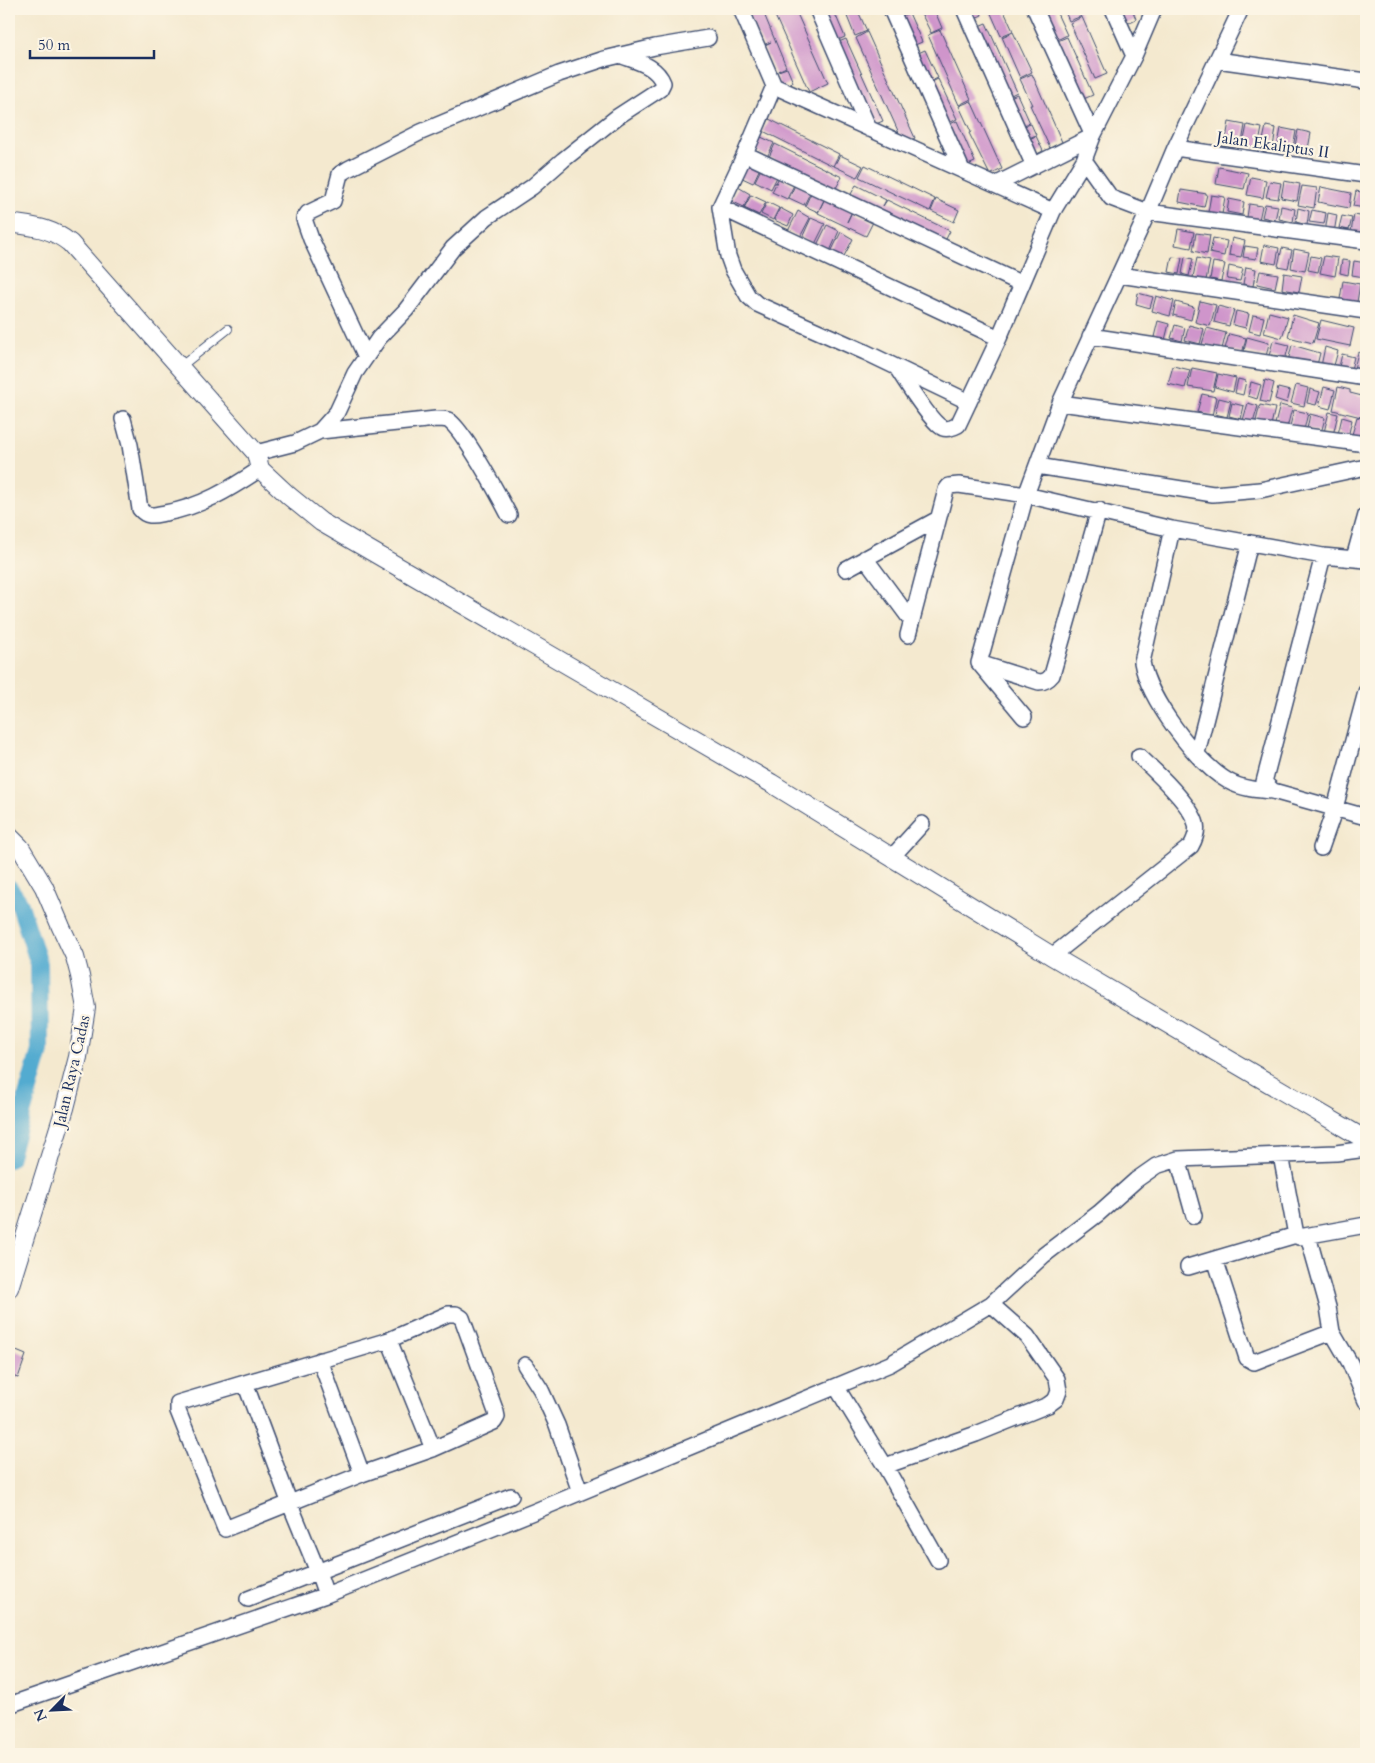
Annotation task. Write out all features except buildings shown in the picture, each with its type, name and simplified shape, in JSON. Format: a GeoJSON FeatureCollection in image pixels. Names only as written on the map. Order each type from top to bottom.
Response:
{"type":"FeatureCollection","features":[{"type":"Feature","properties":{"kind":"street"},"geometry":{"type":"LineString","coordinates":[[741,9],[774,86],[1053,211]]}},
{"type":"Feature","properties":{"kind":"street"},"geometry":{"type":"LineString","coordinates":[[817,9],[869,129]]}},
{"type":"Feature","properties":{"kind":"street"},"geometry":{"type":"LineString","coordinates":[[891,9],[962,170]]}},
{"type":"Feature","properties":{"kind":"street"},"geometry":{"type":"LineString","coordinates":[[964,9],[1034,166]]}},
{"type":"Feature","properties":{"kind":"street"},"geometry":{"type":"LineString","coordinates":[[1035,9],[1093,136]]}},
{"type":"Feature","properties":{"kind":"street"},"geometry":{"type":"LineString","coordinates":[[1113,9],[1134,56]]}},
{"type":"Feature","properties":{"kind":"street"},"geometry":{"type":"LineString","coordinates":[[896,367],[931,417],[942,428],[948,429],[958,425],[999,338],[1053,211],[1084,160],[1093,136],[1134,56],[1154,9]]}},
{"type":"Feature","properties":{"kind":"street"},"geometry":{"type":"LineString","coordinates":[[979,663],[1026,494],[1060,403],[1240,9]]}},
{"type":"Feature","properties":{"kind":"street"},"geometry":{"type":"LineString","coordinates":[[366,357],[311,239],[304,219],[308,213],[333,201],[340,174],[421,132],[559,74],[620,55],[708,38]]}},
{"type":"Feature","properties":{"kind":"street"},"geometry":{"type":"LineString","coordinates":[[320,431],[336,412],[356,373],[379,338],[406,310],[453,248],[487,217],[532,187],[617,117],[660,89],[663,83],[660,74],[653,68],[620,55]]}},
{"type":"Feature","properties":{"kind":"street"},"geometry":{"type":"LineString","coordinates":[[1216,60],[1366,82]]}},
{"type":"Feature","properties":{"kind":"street"},"geometry":{"type":"LineString","coordinates":[[774,86],[720,207],[732,270],[748,296],[757,304],[865,352],[970,402]]}},
{"type":"Feature","properties":{"kind":"street"},"geometry":{"type":"LineString","coordinates":[[996,185],[1093,136]]}},
{"type":"Feature","properties":{"kind":"street","name":"Jalan Ekaliptus II"},"geometry":{"type":"LineString","coordinates":[[1175,148],[1366,176]]}},
{"type":"Feature","properties":{"kind":"street"},"geometry":{"type":"LineString","coordinates":[[745,154],[1022,284]]}},
{"type":"Feature","properties":{"kind":"street"},"geometry":{"type":"LineString","coordinates":[[1084,160],[1111,198],[1148,212],[1366,241]]}},
{"type":"Feature","properties":{"kind":"street"},"geometry":{"type":"LineString","coordinates":[[720,207],[999,338]]}},
{"type":"Feature","properties":{"kind":"street"},"geometry":{"type":"LineString","coordinates":[[9,223],[48,230],[60,235],[70,243],[180,367],[289,496],[321,522],[771,783],[1052,956],[1366,1140]]}},
{"type":"Feature","properties":{"kind":"street"},"geometry":{"type":"LineString","coordinates":[[1119,275],[1366,311]]}},
{"type":"Feature","properties":{"kind":"street"},"geometry":{"type":"LineString","coordinates":[[1090,336],[1366,378]]}},
{"type":"Feature","properties":{"kind":"street"},"geometry":{"type":"LineString","coordinates":[[1060,403],[1366,444]]}},
{"type":"Feature","properties":{"kind":"street"},"geometry":{"type":"LineString","coordinates":[[123,419],[130,446],[140,509],[144,514],[150,516],[180,511],[226,492],[258,461],[320,431],[436,419],[446,420],[455,426],[497,491],[509,515]]}},
{"type":"Feature","properties":{"kind":"street"},"geometry":{"type":"LineString","coordinates":[[1037,466],[1213,494],[1260,490],[1366,467]]}},
{"type":"Feature","properties":{"kind":"street"},"geometry":{"type":"LineString","coordinates":[[865,558],[910,627],[946,490],[953,485],[1026,494],[1172,529],[1323,556],[1360,559],[1366,515]]}},
{"type":"Feature","properties":{"kind":"street"},"geometry":{"type":"LineString","coordinates":[[979,663],[1040,682],[1050,678],[1099,510]]}},
{"type":"Feature","properties":{"kind":"street"},"geometry":{"type":"LineString","coordinates":[[846,569],[938,519]]}},
{"type":"Feature","properties":{"kind":"street"},"geometry":{"type":"LineString","coordinates":[[1172,529],[1142,662],[1144,675],[1155,698],[1179,734],[1212,770],[1229,782],[1250,789],[1273,791],[1366,817]]}},
{"type":"Feature","properties":{"kind":"street"},"geometry":{"type":"LineString","coordinates":[[1197,753],[1250,542]]}},
{"type":"Feature","properties":{"kind":"street"},"geometry":{"type":"LineString","coordinates":[[1273,791],[1264,782],[1264,777],[1323,556]]}},
{"type":"Feature","properties":{"kind":"street"},"geometry":{"type":"LineString","coordinates":[[979,663],[1024,717]]}},
{"type":"Feature","properties":{"kind":"street"},"geometry":{"type":"LineString","coordinates":[[1321,848],[1335,808],[1366,692]]}},
{"type":"Feature","properties":{"kind":"street"},"geometry":{"type":"LineString","coordinates":[[1052,956],[1191,846],[1196,836],[1197,825],[1192,812],[1139,756]]}},
{"type":"Feature","properties":{"kind":"street"},"geometry":{"type":"LineString","coordinates":[[892,857],[922,824]]}},
{"type":"Feature","properties":{"kind":"street","name":"Jalan Raya Cadas"},"geometry":{"type":"LineString","coordinates":[[9,836],[20,847],[44,887],[62,927],[75,957],[86,1008],[78,1057],[65,1108],[14,1249],[9,1288]]}},
{"type":"Feature","properties":{"kind":"street"},"geometry":{"type":"LineString","coordinates":[[9,1705],[326,1595],[836,1388],[890,1364],[991,1304],[1044,1255],[1156,1166],[1178,1158],[1336,1153],[1366,1149]]}},
{"type":"Feature","properties":{"kind":"street"},"geometry":{"type":"LineString","coordinates":[[1281,1155],[1302,1236],[1328,1307],[1332,1332],[1350,1363],[1366,1401]]}},
{"type":"Feature","properties":{"kind":"street"},"geometry":{"type":"LineString","coordinates":[[1178,1158],[1194,1216]]}},
{"type":"Feature","properties":{"kind":"street"},"geometry":{"type":"LineString","coordinates":[[1188,1267],[1302,1236],[1366,1225]]}},
{"type":"Feature","properties":{"kind":"street"},"geometry":{"type":"LineString","coordinates":[[1216,1259],[1247,1358],[1250,1361],[1254,1362],[1332,1332]]}},
{"type":"Feature","properties":{"kind":"street"},"geometry":{"type":"LineString","coordinates":[[885,1466],[976,1434],[1048,1405],[1056,1398],[1059,1391],[1057,1379],[1027,1336],[991,1304]]}},
{"type":"Feature","properties":{"kind":"street"},"geometry":{"type":"LineString","coordinates":[[448,1314],[456,1314],[462,1318],[497,1417],[494,1422],[489,1426],[433,1449],[362,1474],[225,1529],[178,1411],[178,1403],[389,1340],[448,1314]]}},
{"type":"Feature","properties":{"kind":"street"},"geometry":{"type":"LineString","coordinates":[[389,1340],[433,1449]]}},
{"type":"Feature","properties":{"kind":"street"},"geometry":{"type":"LineString","coordinates":[[320,1360],[362,1474]]}},
{"type":"Feature","properties":{"kind":"street"},"geometry":{"type":"LineString","coordinates":[[525,1365],[541,1390],[557,1425],[580,1492]]}},
{"type":"Feature","properties":{"kind":"street"},"geometry":{"type":"LineString","coordinates":[[245,1383],[326,1595]]}},
{"type":"Feature","properties":{"kind":"street"},"geometry":{"type":"LineString","coordinates":[[836,1388],[885,1466],[938,1560]]}},
{"type":"Feature","properties":{"kind":"street"},"geometry":{"type":"LineString","coordinates":[[248,1599],[511,1496]]}},
{"type":"Feature","properties":{"kind":"lane"},"geometry":{"type":"LineString","coordinates":[[180,367],[228,329]]}},
{"type":"Feature","properties":{"kind":"waterway"},"geometry":{"type":"LineString","coordinates":[[9,888],[19,902],[39,964],[40,1051],[9,1159]]}}]}
